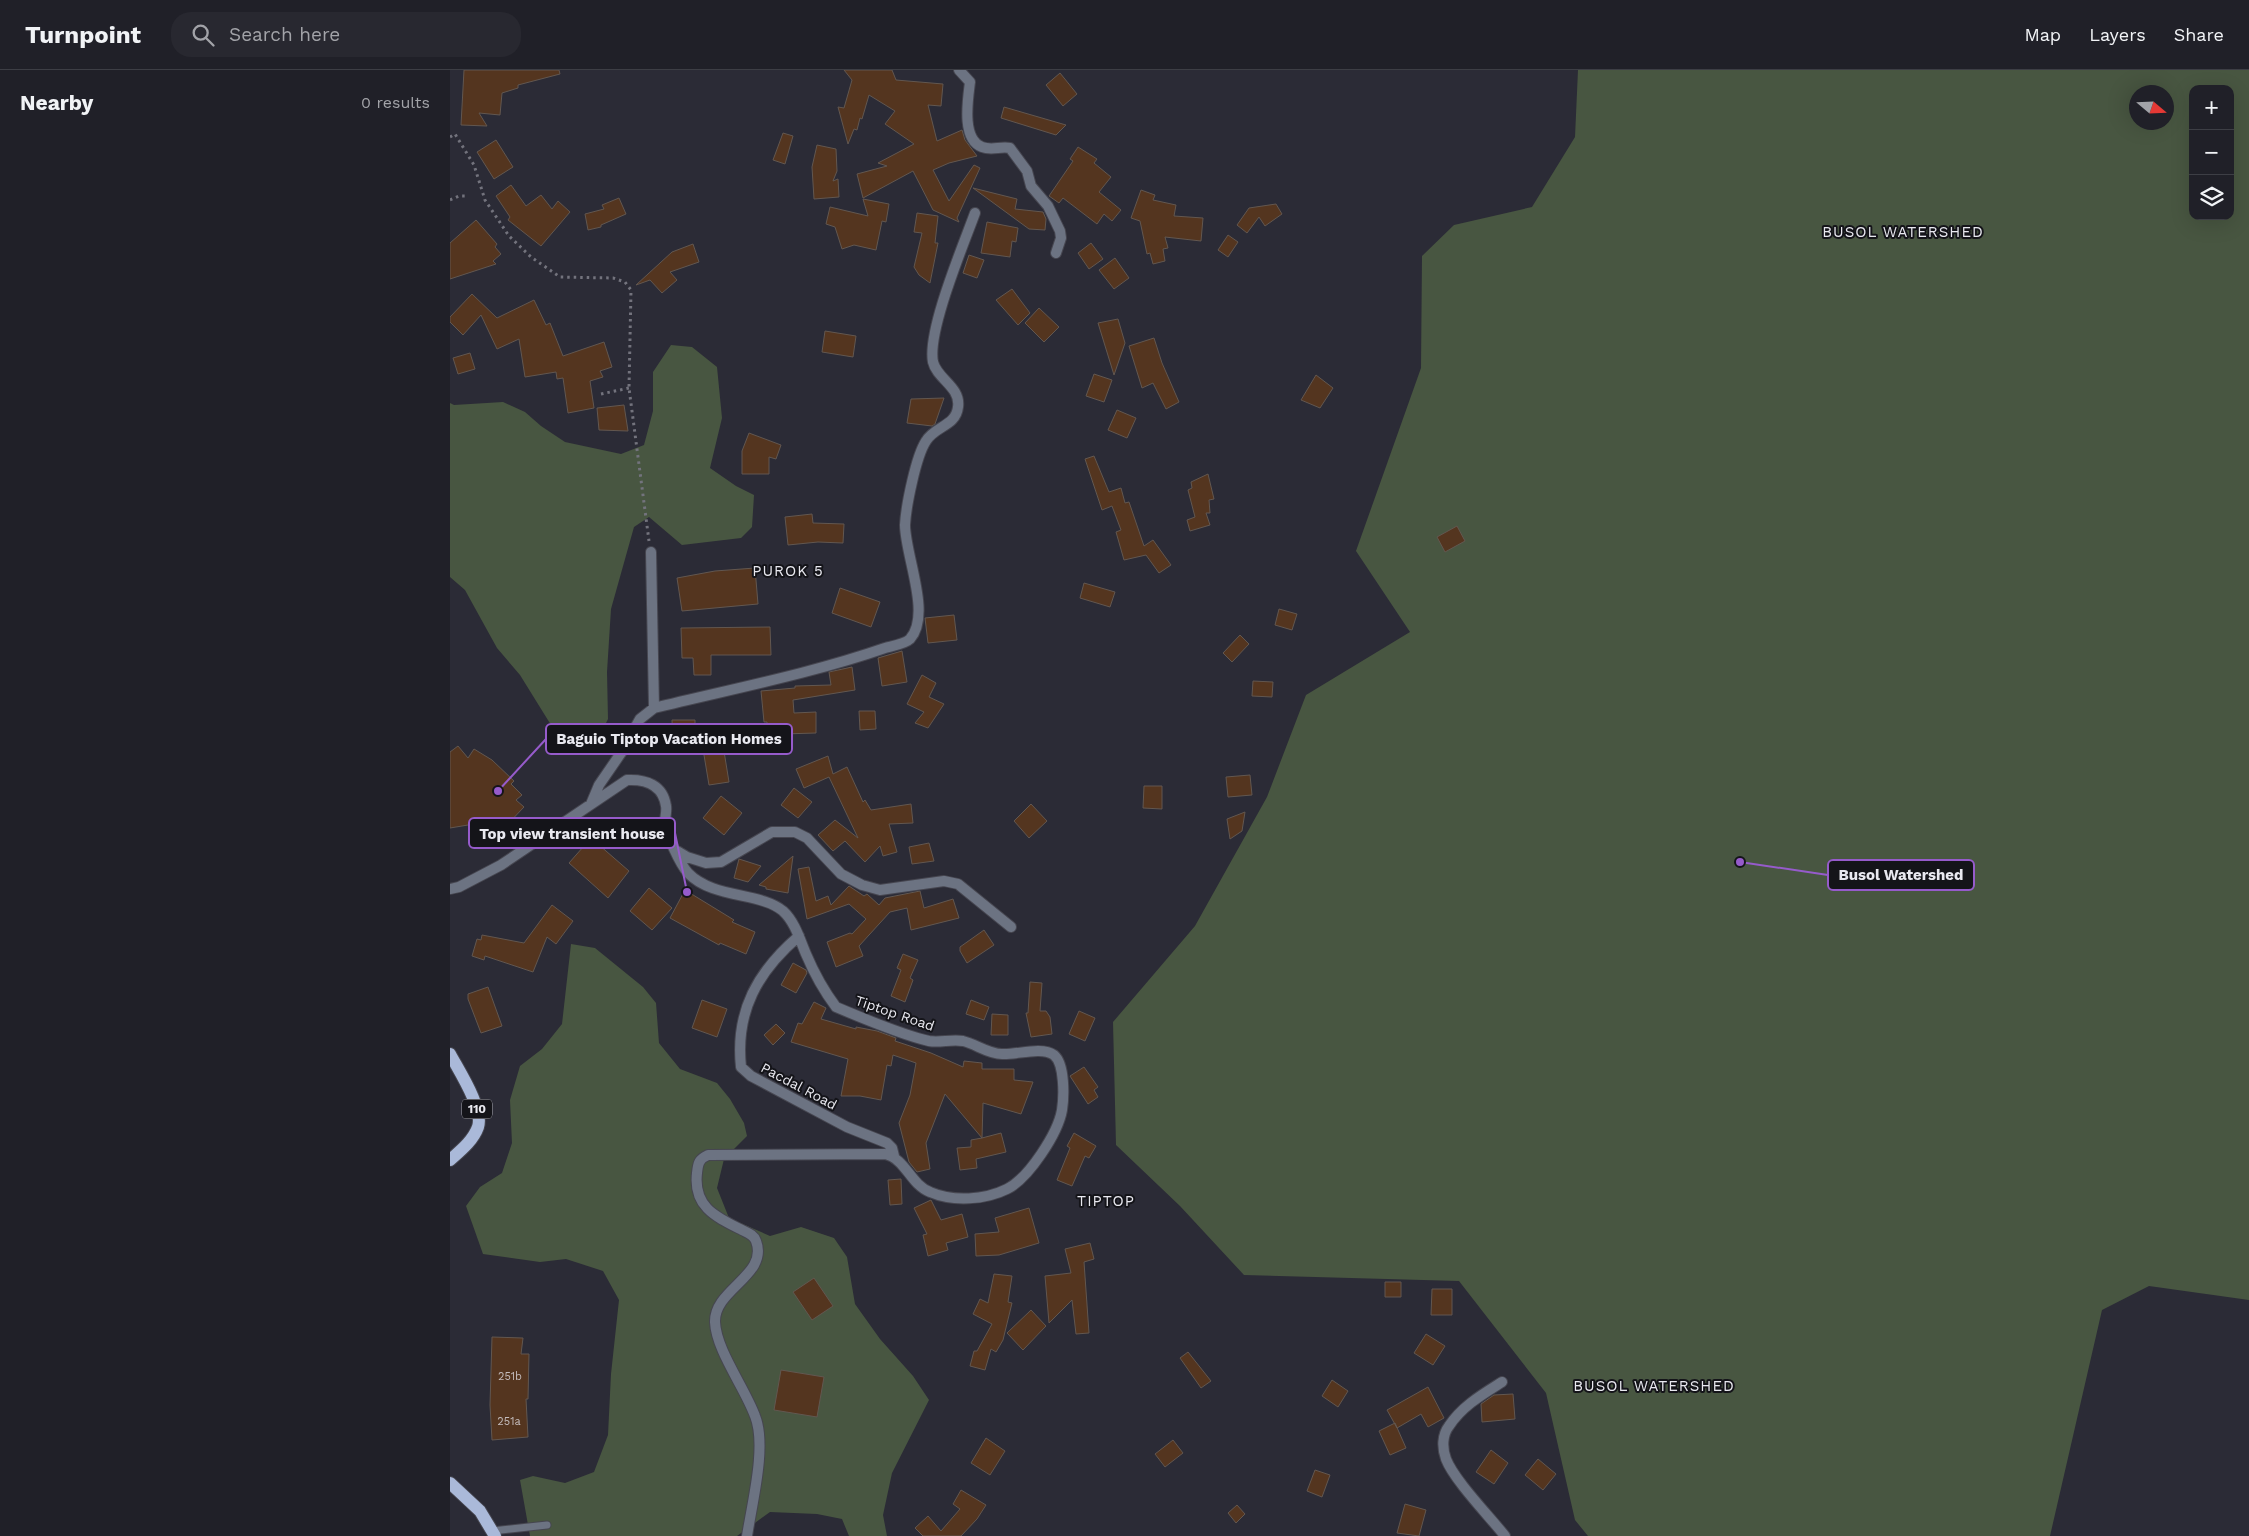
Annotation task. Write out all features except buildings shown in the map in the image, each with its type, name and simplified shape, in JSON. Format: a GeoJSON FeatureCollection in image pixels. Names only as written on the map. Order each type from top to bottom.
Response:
{"type":"FeatureCollection","features":[{"type":"Feature","properties":{"kind":"main road","name":"110"},"geometry":{"type":"LineString","coordinates":[[450,1054],[474,1101],[478,1114],[478,1126],[470,1140],[450,1160]]}},
{"type":"Feature","properties":{"kind":"main road"},"geometry":{"type":"LineString","coordinates":[[450,1483],[480,1511],[493,1534]]}},
{"type":"Feature","properties":{"kind":"street"},"geometry":{"type":"LineString","coordinates":[[959,70],[970,82],[966,116],[975,142],[982,147],[993,150],[1010,148],[1027,171],[1031,186],[1048,206],[1060,231],[1056,252]]}},
{"type":"Feature","properties":{"kind":"street"},"geometry":{"type":"LineString","coordinates":[[590,806],[599,785],[621,753],[640,719],[654,708],[853,659],[908,640],[915,630],[919,609],[905,525],[921,450],[931,434],[952,422],[959,405],[955,392],[933,363],[932,349],[952,276],[975,214]]}},
{"type":"Feature","properties":{"kind":"street"},"geometry":{"type":"LineString","coordinates":[[651,552],[654,708]]}},
{"type":"Feature","properties":{"kind":"street","name":"Tiptop Road"},"geometry":{"type":"LineString","coordinates":[[450,889],[459,887],[501,865],[627,780],[644,779],[660,791],[666,806],[665,822],[688,873],[705,885],[730,895],[770,904],[783,911],[799,936],[822,986],[836,1007],[930,1041],[964,1041],[997,1054],[1012,1055],[1045,1052],[1053,1054],[1059,1060],[1064,1096],[1060,1122],[1050,1142],[1008,1188],[994,1194],[967,1198],[941,1196],[928,1192],[915,1181],[894,1156]]}},
{"type":"Feature","properties":{"kind":"street"},"geometry":{"type":"LineString","coordinates":[[676,850],[687,858],[706,863],[721,862],[772,832],[794,832],[807,838],[842,874],[862,885],[880,890],[944,881],[958,884],[1011,927]]}},
{"type":"Feature","properties":{"kind":"street","name":"Pacdal Road"},"geometry":{"type":"LineString","coordinates":[[799,936],[778,954],[745,1008],[741,1034],[741,1067],[746,1073],[847,1127],[887,1143],[892,1148],[894,1156]]}},
{"type":"Feature","properties":{"kind":"street"},"geometry":{"type":"LineString","coordinates":[[747,1536],[760,1433],[756,1416],[717,1335],[715,1320],[724,1298],[755,1264],[758,1246],[756,1239],[751,1234],[718,1218],[704,1207],[696,1178],[698,1163],[702,1158],[708,1156],[871,1153],[894,1156]]}},
{"type":"Feature","properties":{"kind":"street"},"geometry":{"type":"LineString","coordinates":[[1502,1382],[1469,1404],[1455,1418],[1448,1427],[1443,1447],[1446,1460],[1456,1475],[1505,1536]]}},
{"type":"Feature","properties":{"kind":"lane"},"geometry":{"type":"LineString","coordinates":[[493,1534],[547,1525]]}},
{"type":"Feature","properties":{"kind":"path"},"geometry":{"type":"LineString","coordinates":[[450,138],[455,134],[474,165],[485,200],[509,236],[531,257],[560,277],[613,278],[625,282],[631,290],[629,388],[651,552]]}},
{"type":"Feature","properties":{"kind":"path"},"geometry":{"type":"LineString","coordinates":[[450,200],[459,196],[467,196]]}},
{"type":"Feature","properties":{"kind":"path"},"geometry":{"type":"LineString","coordinates":[[601,394],[629,388]]}},
{"type":"Feature","properties":{"kind":"green space","name":"BUSOL WATERSHED"},"geometry":{"type":"Polygon","coordinates":[[[1578,70],[2249,70],[2249,1300],[2149,1286],[2102,1310],[2050,1536],[1588,1536],[1575,1520],[1546,1393],[1459,1281],[1244,1275],[1180,1206],[1116,1145],[1113,1022],[1195,926],[1267,797],[1306,695],[1410,632],[1356,551],[1421,368],[1422,256],[1454,225],[1532,207],[1575,137],[1578,70]]]}},
{"type":"Feature","properties":{"kind":"green space"},"geometry":{"type":"Polygon","coordinates":[[[671,345],[692,347],[717,367],[722,418],[710,468],[736,486],[754,495],[752,527],[741,538],[682,545],[649,517],[634,527],[611,609],[607,672],[608,719],[600,735],[580,738],[551,725],[520,675],[497,648],[465,590],[450,577],[450,403],[454,405],[503,402],[525,412],[541,426],[565,442],[621,454],[644,445],[653,411],[653,372],[671,345]]]}},
{"type":"Feature","properties":{"kind":"green space"},"geometry":{"type":"Polygon","coordinates":[[[571,944],[595,948],[643,987],[656,1003],[659,1043],[680,1069],[717,1083],[730,1099],[744,1123],[747,1136],[724,1159],[717,1188],[729,1218],[770,1236],[801,1227],[834,1238],[847,1257],[855,1304],[880,1339],[913,1376],[929,1400],[892,1473],[883,1515],[887,1536],[849,1536],[842,1519],[817,1514],[770,1512],[737,1536],[530,1536],[520,1480],[533,1476],[565,1483],[594,1472],[608,1435],[611,1374],[619,1300],[603,1271],[566,1259],[540,1262],[483,1254],[466,1206],[480,1187],[502,1173],[512,1143],[510,1100],[520,1066],[542,1049],[562,1024],[571,944]]]}},
{"type":"Feature","properties":{"kind":"place","name":"Baguio Tiptop Vacation Homes"},"geometry":{"type":"Point","coordinates":[498,791]}},
{"type":"Feature","properties":{"kind":"place","name":"Busol Watershed"},"geometry":{"type":"Point","coordinates":[1740,862]}},
{"type":"Feature","properties":{"kind":"place","name":"Top view transient house"},"geometry":{"type":"Point","coordinates":[687,892]}},
{"type":"Feature","properties":{"kind":"district","name":"BUSOL WATERSHED"},"geometry":{"type":"Point","coordinates":[1903,232]}},
{"type":"Feature","properties":{"kind":"district","name":"PUROK 5"},"geometry":{"type":"Point","coordinates":[788,571]}},
{"type":"Feature","properties":{"kind":"district","name":"TIPTOP"},"geometry":{"type":"Point","coordinates":[1106,1201]}},
{"type":"Feature","properties":{"kind":"district","name":"BUSOL WATERSHED"},"geometry":{"type":"Point","coordinates":[1654,1386]}}]}
